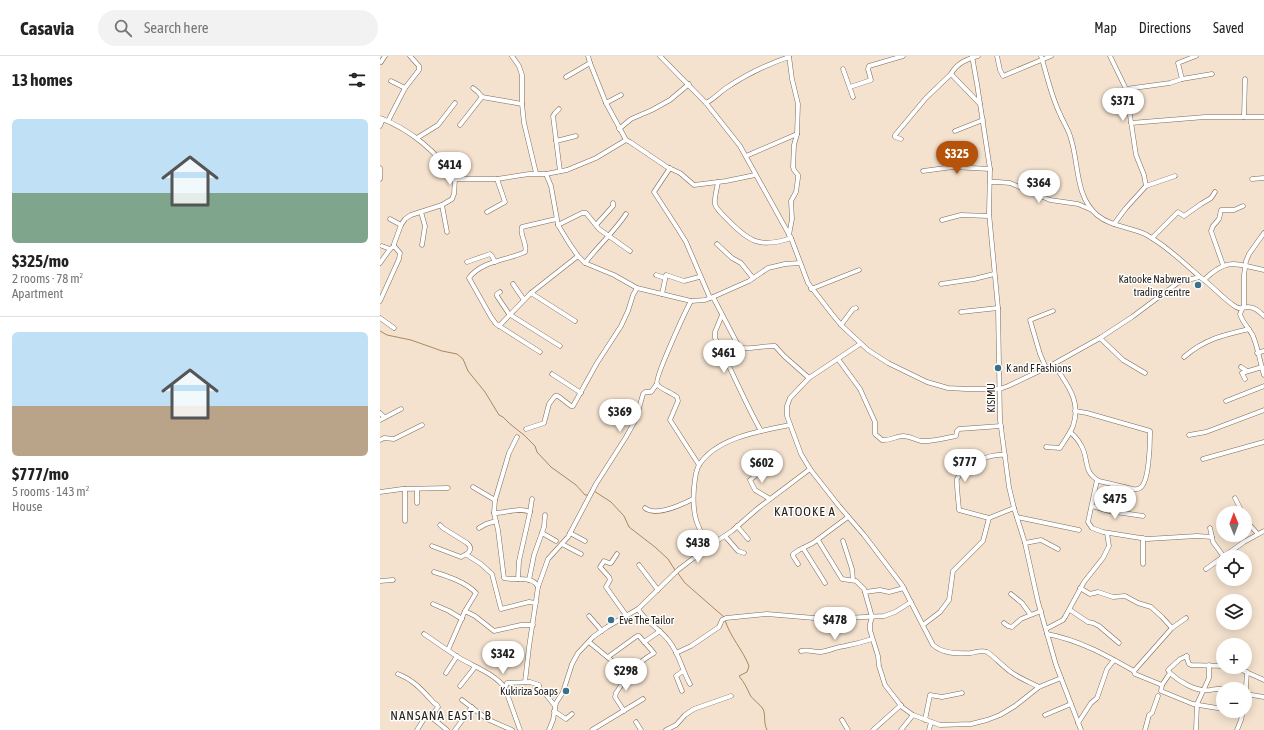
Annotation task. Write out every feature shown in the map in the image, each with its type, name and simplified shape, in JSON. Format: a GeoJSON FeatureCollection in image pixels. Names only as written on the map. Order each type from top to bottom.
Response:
{"type":"FeatureCollection","features":[{"type":"Feature","properties":{"kind":"street"},"geometry":{"type":"LineString","coordinates":[[381,62],[385,56]]}},
{"type":"Feature","properties":{"kind":"street"},"geometry":{"type":"LineString","coordinates":[[388,120],[405,88],[419,68],[410,56]]}},
{"type":"Feature","properties":{"kind":"street"},"geometry":{"type":"LineString","coordinates":[[512,56],[519,66],[522,75],[522,104],[524,123],[536,173]]}},
{"type":"Feature","properties":{"kind":"street"},"geometry":{"type":"LineString","coordinates":[[588,56],[606,103],[626,140],[680,173],[694,184],[718,182],[755,175]]}},
{"type":"Feature","properties":{"kind":"street"},"geometry":{"type":"LineString","coordinates":[[660,56],[689,84],[736,141],[746,156],[790,237],[811,289],[841,325],[860,344],[888,363],[937,386],[966,389],[1000,389],[1024,380],[1100,338],[1132,317],[1173,286],[1186,280],[1202,278],[1223,265],[1236,264],[1264,270]]}},
{"type":"Feature","properties":{"kind":"street"},"geometry":{"type":"LineString","coordinates":[[850,87],[871,80],[868,69],[869,66],[902,56]]}},
{"type":"Feature","properties":{"kind":"street"},"geometry":{"type":"LineString","coordinates":[[901,139],[895,137],[895,135],[926,98],[957,65],[972,57],[978,56]]}},
{"type":"Feature","properties":{"kind":"street"},"geometry":{"type":"LineString","coordinates":[[997,56],[1003,76],[1041,58],[1052,56]]}},
{"type":"Feature","properties":{"kind":"street"},"geometry":{"type":"LineString","coordinates":[[1110,56],[1126,89],[1136,155],[1144,175],[1146,186]]}},
{"type":"Feature","properties":{"kind":"street"},"geometry":{"type":"LineString","coordinates":[[1182,79],[1178,63],[1196,56]]}},
{"type":"Feature","properties":{"kind":"street"},"geometry":{"type":"LineString","coordinates":[[706,104],[727,88],[765,66],[789,57],[798,104],[798,134],[794,145],[793,169],[798,175],[798,178],[796,192],[791,201],[792,219],[790,237]]}},
{"type":"Feature","properties":{"kind":"street","name":"KISIMU"},"geometry":{"type":"LineString","coordinates":[[972,57],[981,104],[990,169],[989,216],[998,308],[1001,426],[1005,455],[1016,518],[1025,543],[1046,632],[1061,678],[1081,730]]}},
{"type":"Feature","properties":{"kind":"street"},"geometry":{"type":"LineString","coordinates":[[1041,58],[1059,114],[1072,140],[1084,195],[1092,210]]}},
{"type":"Feature","properties":{"kind":"street"},"geometry":{"type":"LineString","coordinates":[[566,77],[590,63]]}},
{"type":"Feature","properties":{"kind":"street"},"geometry":{"type":"LineString","coordinates":[[843,69],[853,97]]}},
{"type":"Feature","properties":{"kind":"street"},"geometry":{"type":"LineString","coordinates":[[950,74],[981,104]]}},
{"type":"Feature","properties":{"kind":"street"},"geometry":{"type":"LineString","coordinates":[[1126,89],[1170,83],[1182,79],[1212,74]]}},
{"type":"Feature","properties":{"kind":"street"},"geometry":{"type":"LineString","coordinates":[[1244,117],[1245,79]]}},
{"type":"Feature","properties":{"kind":"street"},"geometry":{"type":"LineString","coordinates":[[391,81],[405,88]]}},
{"type":"Feature","properties":{"kind":"street"},"geometry":{"type":"LineString","coordinates":[[619,129],[631,120],[665,103],[689,84]]}},
{"type":"Feature","properties":{"kind":"street"},"geometry":{"type":"LineString","coordinates":[[473,88],[482,97],[522,104]]}},
{"type":"Feature","properties":{"kind":"street"},"geometry":{"type":"LineString","coordinates":[[606,103],[621,95]]}},
{"type":"Feature","properties":{"kind":"street"},"geometry":{"type":"LineString","coordinates":[[460,125],[482,97]]}},
{"type":"Feature","properties":{"kind":"street"},"geometry":{"type":"LineString","coordinates":[[417,138],[438,126],[455,103]]}},
{"type":"Feature","properties":{"kind":"street"},"geometry":{"type":"LineString","coordinates":[[558,109],[554,112],[553,116],[560,171]]}},
{"type":"Feature","properties":{"kind":"street"},"geometry":{"type":"LineString","coordinates":[[1131,123],[1205,117],[1264,117]]}},
{"type":"Feature","properties":{"kind":"street"},"geometry":{"type":"LineString","coordinates":[[380,126],[381,119],[388,120],[417,138],[455,179],[453,197],[450,201],[408,216],[401,225],[394,241],[394,246],[400,253],[399,259],[380,301]]}},
{"type":"Feature","properties":{"kind":"street"},"geometry":{"type":"LineString","coordinates":[[955,131],[983,120]]}},
{"type":"Feature","properties":{"kind":"street"},"geometry":{"type":"LineString","coordinates":[[746,156],[798,134]]}},
{"type":"Feature","properties":{"kind":"street"},"geometry":{"type":"LineString","coordinates":[[556,141],[576,136]]}},
{"type":"Feature","properties":{"kind":"street"},"geometry":{"type":"LineString","coordinates":[[455,179],[497,180],[536,173],[546,174],[560,171],[573,168],[596,158],[626,140]]}},
{"type":"Feature","properties":{"kind":"street"},"geometry":{"type":"LineString","coordinates":[[923,170],[953,167],[990,169]]}},
{"type":"Feature","properties":{"kind":"street"},"geometry":{"type":"LineString","coordinates":[[380,168],[380,179]]}},
{"type":"Feature","properties":{"kind":"street"},"geometry":{"type":"LineString","coordinates":[[670,168],[654,192],[662,207],[686,242],[699,277],[739,347],[745,349],[763,345],[775,346],[809,378]]}},
{"type":"Feature","properties":{"kind":"street"},"geometry":{"type":"LineString","coordinates":[[546,174],[551,186],[558,225],[578,256],[585,263],[614,274],[637,288],[691,301],[711,298],[753,278],[768,268],[785,264],[800,263]]}},
{"type":"Feature","properties":{"kind":"street"},"geometry":{"type":"LineString","coordinates":[[1114,224],[1146,186],[1175,176]]}},
{"type":"Feature","properties":{"kind":"street"},"geometry":{"type":"LineString","coordinates":[[1252,179],[1264,178]]}},
{"type":"Feature","properties":{"kind":"street"},"geometry":{"type":"LineString","coordinates":[[487,212],[505,202],[497,180]]}},
{"type":"Feature","properties":{"kind":"street"},"geometry":{"type":"LineString","coordinates":[[718,182],[715,202],[716,207],[750,240],[770,242],[790,237]]}},
{"type":"Feature","properties":{"kind":"street"},"geometry":{"type":"LineString","coordinates":[[990,182],[1010,184],[1050,200],[1078,204],[1092,210],[1102,219],[1152,238],[1236,307],[1243,309],[1251,307],[1264,316]]}},
{"type":"Feature","properties":{"kind":"street"},"geometry":{"type":"LineString","coordinates":[[1152,238],[1178,212],[1184,216],[1212,198],[1215,192]]}},
{"type":"Feature","properties":{"kind":"street"},"geometry":{"type":"LineString","coordinates":[[596,225],[613,206],[612,203]]}},
{"type":"Feature","properties":{"kind":"street"},"geometry":{"type":"LineString","coordinates":[[442,205],[448,232]]}},
{"type":"Feature","properties":{"kind":"street"},"geometry":{"type":"LineString","coordinates":[[1223,265],[1213,237],[1213,226],[1219,219],[1221,210],[1234,210],[1243,206]]}},
{"type":"Feature","properties":{"kind":"street"},"geometry":{"type":"LineString","coordinates":[[421,212],[425,226],[422,245]]}},
{"type":"Feature","properties":{"kind":"street"},"geometry":{"type":"LineString","coordinates":[[558,225],[584,212],[609,237],[630,251]]}},
{"type":"Feature","properties":{"kind":"street"},"geometry":{"type":"LineString","coordinates":[[585,263],[596,248],[609,237],[626,214]]}},
{"type":"Feature","properties":{"kind":"street"},"geometry":{"type":"LineString","coordinates":[[942,220],[961,215],[989,216]]}},
{"type":"Feature","properties":{"kind":"street"},"geometry":{"type":"LineString","coordinates":[[390,219],[401,225]]}},
{"type":"Feature","properties":{"kind":"street"},"geometry":{"type":"LineString","coordinates":[[540,352],[498,326],[491,317],[469,278],[479,269],[494,262],[524,253],[526,251],[521,231],[522,227],[556,219]]}},
{"type":"Feature","properties":{"kind":"street"},"geometry":{"type":"LineString","coordinates":[[1264,233],[1249,254],[1245,266],[1243,309],[1240,316],[1249,329],[1254,340],[1264,375]]}},
{"type":"Feature","properties":{"kind":"street"},"geometry":{"type":"LineString","coordinates":[[717,244],[732,258],[741,262],[753,278]]}},
{"type":"Feature","properties":{"kind":"street"},"geometry":{"type":"LineString","coordinates":[[382,246],[390,249]]}},
{"type":"Feature","properties":{"kind":"street"},"geometry":{"type":"LineString","coordinates":[[380,262],[394,246]]}},
{"type":"Feature","properties":{"kind":"street"},"geometry":{"type":"LineString","coordinates":[[467,262],[490,254],[494,262]]}},
{"type":"Feature","properties":{"kind":"street"},"geometry":{"type":"LineString","coordinates":[[498,326],[531,293],[578,256]]}},
{"type":"Feature","properties":{"kind":"street"},"geometry":{"type":"LineString","coordinates":[[811,289],[859,270]]}},
{"type":"Feature","properties":{"kind":"street"},"geometry":{"type":"LineString","coordinates":[[656,274],[665,278]]}},
{"type":"Feature","properties":{"kind":"street"},"geometry":{"type":"LineString","coordinates":[[941,284],[974,279],[994,274]]}},
{"type":"Feature","properties":{"kind":"street"},"geometry":{"type":"LineString","coordinates":[[665,278],[666,275],[688,281],[699,277]]}},
{"type":"Feature","properties":{"kind":"street"},"geometry":{"type":"LineString","coordinates":[[662,294],[665,278]]}},
{"type":"Feature","properties":{"kind":"street"},"geometry":{"type":"LineString","coordinates":[[513,284],[524,300]]}},
{"type":"Feature","properties":{"kind":"street"},"geometry":{"type":"LineString","coordinates":[[526,429],[544,423],[549,404],[555,396],[558,396],[572,406],[623,322],[628,311],[631,298],[637,288]]}},
{"type":"Feature","properties":{"kind":"street"},"geometry":{"type":"LineString","coordinates":[[500,292],[497,296],[510,314],[560,346]]}},
{"type":"Feature","properties":{"kind":"street"},"geometry":{"type":"LineString","coordinates":[[531,293],[575,320]]}},
{"type":"Feature","properties":{"kind":"street"},"geometry":{"type":"LineString","coordinates":[[525,682],[538,587],[548,559],[570,533],[593,491],[634,423],[643,394],[645,392],[651,392],[657,384],[657,377],[667,356],[681,319],[691,301]]}},
{"type":"Feature","properties":{"kind":"street"},"geometry":{"type":"LineString","coordinates":[[841,325],[853,308],[856,308]]}},
{"type":"Feature","properties":{"kind":"street"},"geometry":{"type":"LineString","coordinates":[[961,312],[998,308]]}},
{"type":"Feature","properties":{"kind":"street"},"geometry":{"type":"LineString","coordinates":[[1046,368],[1040,354],[1030,320],[1053,311]]}},
{"type":"Feature","properties":{"kind":"street"},"geometry":{"type":"LineString","coordinates":[[722,315],[715,332],[715,338],[761,431]]}},
{"type":"Feature","properties":{"kind":"street"},"geometry":{"type":"LineString","coordinates":[[380,318],[394,328]]}},
{"type":"Feature","properties":{"kind":"street"},"geometry":{"type":"LineString","coordinates":[[1184,357],[1199,345],[1212,339],[1249,329]]}},
{"type":"Feature","properties":{"kind":"street"},"geometry":{"type":"LineString","coordinates":[[1100,338],[1123,360],[1145,372]]}},
{"type":"Feature","properties":{"kind":"street"},"geometry":{"type":"LineString","coordinates":[[860,344],[809,378],[790,398],[787,406],[787,416],[801,454],[810,468],[868,540],[904,588],[932,645],[944,652],[961,654],[985,651],[989,652],[998,662],[1012,673],[1039,686]]}},
{"type":"Feature","properties":{"kind":"street"},"geometry":{"type":"LineString","coordinates":[[1257,353],[1264,351]]}},
{"type":"Feature","properties":{"kind":"street"},"geometry":{"type":"LineString","coordinates":[[838,359],[860,389],[875,422],[875,434],[882,440],[902,436],[927,441],[956,436],[956,431],[958,428],[1001,426]]}},
{"type":"Feature","properties":{"kind":"street"},"geometry":{"type":"LineString","coordinates":[[1046,448],[1060,448],[1073,426],[1075,411],[1074,397],[1054,364]]}},
{"type":"Feature","properties":{"kind":"street"},"geometry":{"type":"LineString","coordinates":[[1241,367],[1247,371]]}},
{"type":"Feature","properties":{"kind":"street"},"geometry":{"type":"LineString","coordinates":[[1245,379],[1242,373],[1262,367]]}},
{"type":"Feature","properties":{"kind":"street"},"geometry":{"type":"LineString","coordinates":[[552,374],[581,393]]}},
{"type":"Feature","properties":{"kind":"street"},"geometry":{"type":"LineString","coordinates":[[657,384],[677,397],[678,401],[670,420],[699,465]]}},
{"type":"Feature","properties":{"kind":"street"},"geometry":{"type":"LineString","coordinates":[[1226,402],[1264,386]]}},
{"type":"Feature","properties":{"kind":"street"},"geometry":{"type":"LineString","coordinates":[[380,413],[382,419],[401,409]]}},
{"type":"Feature","properties":{"kind":"street"},"geometry":{"type":"LineString","coordinates":[[1189,435],[1206,432],[1264,410]]}},
{"type":"Feature","properties":{"kind":"street"},"geometry":{"type":"LineString","coordinates":[[1070,432],[1082,446],[1088,472],[1097,480],[1133,488],[1140,488],[1146,476],[1149,430],[1075,411]]}},
{"type":"Feature","properties":{"kind":"street"},"geometry":{"type":"LineString","coordinates":[[380,440],[384,438],[394,439],[422,425]]}},
{"type":"Feature","properties":{"kind":"street"},"geometry":{"type":"LineString","coordinates":[[708,547],[694,518],[693,500],[695,477],[699,465],[707,456],[724,444],[745,435],[790,425]]}},
{"type":"Feature","properties":{"kind":"street"},"geometry":{"type":"LineString","coordinates":[[516,437],[509,453],[494,500],[494,513],[504,578],[528,580],[534,582],[538,587]]}},
{"type":"Feature","properties":{"kind":"street"},"geometry":{"type":"LineString","coordinates":[[1203,459],[1264,442]]}},
{"type":"Feature","properties":{"kind":"street"},"geometry":{"type":"LineString","coordinates":[[1005,455],[1001,454],[980,460],[961,474],[956,484],[959,510],[989,518],[1014,508]]}},
{"type":"Feature","properties":{"kind":"street"},"geometry":{"type":"LineString","coordinates":[[549,730],[555,709],[572,664],[578,653],[602,631],[638,609],[677,571],[725,536],[810,468]]}},
{"type":"Feature","properties":{"kind":"street"},"geometry":{"type":"LineString","coordinates":[[764,469],[750,480],[755,490],[770,499]]}},
{"type":"Feature","properties":{"kind":"street"},"geometry":{"type":"LineString","coordinates":[[1097,480],[1088,522],[1092,528],[1108,533],[1143,538],[1212,537]]}},
{"type":"Feature","properties":{"kind":"street"},"geometry":{"type":"LineString","coordinates":[[473,487],[494,500]]}},
{"type":"Feature","properties":{"kind":"street"},"geometry":{"type":"LineString","coordinates":[[380,492],[405,489],[448,488]]}},
{"type":"Feature","properties":{"kind":"street"},"geometry":{"type":"LineString","coordinates":[[405,489],[405,521]]}},
{"type":"Feature","properties":{"kind":"street"},"geometry":{"type":"LineString","coordinates":[[417,489],[417,503]]}},
{"type":"Feature","properties":{"kind":"street"},"geometry":{"type":"LineString","coordinates":[[1235,498],[1238,506]]}},
{"type":"Feature","properties":{"kind":"street"},"geometry":{"type":"LineString","coordinates":[[518,579],[519,561],[532,499]]}},
{"type":"Feature","properties":{"kind":"street"},"geometry":{"type":"LineString","coordinates":[[644,508],[648,511],[668,510],[693,500]]}},
{"type":"Feature","properties":{"kind":"street"},"geometry":{"type":"LineString","coordinates":[[1092,506],[1109,511],[1143,516]]}},
{"type":"Feature","properties":{"kind":"street"},"geometry":{"type":"LineString","coordinates":[[494,513],[511,510],[530,512]]}},
{"type":"Feature","properties":{"kind":"street"},"geometry":{"type":"LineString","coordinates":[[528,580],[534,555],[542,533],[545,515]]}},
{"type":"Feature","properties":{"kind":"street"},"geometry":{"type":"LineString","coordinates":[[798,564],[793,555],[818,540],[848,517]]}},
{"type":"Feature","properties":{"kind":"street"},"geometry":{"type":"LineString","coordinates":[[923,625],[940,612],[949,600],[953,571],[983,541],[989,518]]}},
{"type":"Feature","properties":{"kind":"street"},"geometry":{"type":"LineString","coordinates":[[1016,518],[1079,530]]}},
{"type":"Feature","properties":{"kind":"street"},"geometry":{"type":"LineString","coordinates":[[479,528],[486,524],[496,522]]}},
{"type":"Feature","properties":{"kind":"street"},"geometry":{"type":"LineString","coordinates":[[432,546],[461,557],[467,555],[471,548],[470,545],[440,525]]}},
{"type":"Feature","properties":{"kind":"street"},"geometry":{"type":"LineString","coordinates":[[737,526],[748,539]]}},
{"type":"Feature","properties":{"kind":"street"},"geometry":{"type":"LineString","coordinates":[[1210,528],[1215,545],[1219,550]]}},
{"type":"Feature","properties":{"kind":"street"},"geometry":{"type":"LineString","coordinates":[[1252,528],[1258,534]]}},
{"type":"Feature","properties":{"kind":"street"},"geometry":{"type":"LineString","coordinates":[[1233,550],[1264,530]]}},
{"type":"Feature","properties":{"kind":"street"},"geometry":{"type":"LineString","coordinates":[[542,533],[556,542]]}},
{"type":"Feature","properties":{"kind":"street"},"geometry":{"type":"LineString","coordinates":[[570,533],[585,541]]}},
{"type":"Feature","properties":{"kind":"street"},"geometry":{"type":"LineString","coordinates":[[1046,632],[1063,620],[1070,610],[1080,588],[1103,558],[1108,549],[1108,533]]}},
{"type":"Feature","properties":{"kind":"street"},"geometry":{"type":"LineString","coordinates":[[725,536],[738,552],[744,553]]}},
{"type":"Feature","properties":{"kind":"street"},"geometry":{"type":"LineString","coordinates":[[1143,538],[1143,564]]}},
{"type":"Feature","properties":{"kind":"street"},"geometry":{"type":"LineString","coordinates":[[818,540],[842,578],[853,580],[859,584],[865,592],[872,616],[870,627],[872,639],[885,685],[901,705],[913,714],[942,728],[971,724],[1000,715],[1015,706],[1039,686],[1061,678]]}},
{"type":"Feature","properties":{"kind":"street"},"geometry":{"type":"LineString","coordinates":[[1025,543],[1041,540],[1058,549]]}},
{"type":"Feature","properties":{"kind":"street"},"geometry":{"type":"LineString","coordinates":[[843,541],[852,569],[853,580]]}},
{"type":"Feature","properties":{"kind":"street"},"geometry":{"type":"LineString","coordinates":[[562,544],[580,554]]}},
{"type":"Feature","properties":{"kind":"street"},"geometry":{"type":"LineString","coordinates":[[803,548],[825,583]]}},
{"type":"Feature","properties":{"kind":"street"},"geometry":{"type":"LineString","coordinates":[[617,554],[611,563],[604,561],[600,568],[610,580],[606,587],[626,615]]}},
{"type":"Feature","properties":{"kind":"street"},"geometry":{"type":"LineString","coordinates":[[467,555],[482,564],[492,574],[501,609],[529,602],[536,603]]}},
{"type":"Feature","properties":{"kind":"street"},"geometry":{"type":"LineString","coordinates":[[1206,569],[1216,562]]}},
{"type":"Feature","properties":{"kind":"street"},"geometry":{"type":"LineString","coordinates":[[639,565],[658,590]]}},
{"type":"Feature","properties":{"kind":"street"},"geometry":{"type":"LineString","coordinates":[[434,572],[450,578],[476,592],[465,611],[448,650]]}},
{"type":"Feature","properties":{"kind":"street"},"geometry":{"type":"LineString","coordinates":[[380,581],[393,580]]}},
{"type":"Feature","properties":{"kind":"street"},"geometry":{"type":"LineString","coordinates":[[865,592],[880,590],[892,592],[904,588]]}},
{"type":"Feature","properties":{"kind":"street"},"geometry":{"type":"LineString","coordinates":[[1080,588],[1090,594],[1098,592],[1113,597],[1125,596],[1138,603],[1151,607],[1172,628]]}},
{"type":"Feature","properties":{"kind":"street"},"geometry":{"type":"LineString","coordinates":[[1011,594],[1022,603],[1030,614]]}},
{"type":"Feature","properties":{"kind":"street"},"geometry":{"type":"LineString","coordinates":[[676,653],[691,646],[719,627],[724,619],[767,614],[826,619],[889,615],[911,602]]}},
{"type":"Feature","properties":{"kind":"street"},"geometry":{"type":"LineString","coordinates":[[433,604],[462,619]]}},
{"type":"Feature","properties":{"kind":"street"},"geometry":{"type":"LineString","coordinates":[[638,609],[669,640],[690,684]]}},
{"type":"Feature","properties":{"kind":"street"},"geometry":{"type":"LineString","coordinates":[[1070,610],[1088,622],[1099,626],[1119,643]]}},
{"type":"Feature","properties":{"kind":"street"},"geometry":{"type":"LineString","coordinates":[[465,611],[475,616],[494,631],[521,625],[533,625]]}},
{"type":"Feature","properties":{"kind":"street"},"geometry":{"type":"LineString","coordinates":[[1004,623],[1012,627],[1021,618],[1041,611]]}},
{"type":"Feature","properties":{"kind":"street"},"geometry":{"type":"LineString","coordinates":[[589,616],[602,631]]}},
{"type":"Feature","properties":{"kind":"street"},"geometry":{"type":"LineString","coordinates":[[1134,671],[1172,628],[1186,618]]}},
{"type":"Feature","properties":{"kind":"street"},"geometry":{"type":"LineString","coordinates":[[644,642],[660,631]]}},
{"type":"Feature","properties":{"kind":"street"},"geometry":{"type":"LineString","coordinates":[[1046,632],[1076,641],[1134,671],[1135,674],[1162,685]]}},
{"type":"Feature","properties":{"kind":"street"},"geometry":{"type":"LineString","coordinates":[[424,634],[488,674],[505,688],[520,730]]}},
{"type":"Feature","properties":{"kind":"street"},"geometry":{"type":"LineString","coordinates":[[608,657],[635,636],[639,636],[654,653],[648,656],[628,674],[615,695],[624,710]]}},
{"type":"Feature","properties":{"kind":"street"},"geometry":{"type":"LineString","coordinates":[[801,651],[806,650],[815,652],[832,650],[872,639]]}},
{"type":"Feature","properties":{"kind":"street"},"geometry":{"type":"LineString","coordinates":[[589,642],[628,674]]}},
{"type":"Feature","properties":{"kind":"street"},"geometry":{"type":"LineString","coordinates":[[446,673],[457,656]]}},
{"type":"Feature","properties":{"kind":"street"},"geometry":{"type":"LineString","coordinates":[[1216,666],[1191,665],[1189,664],[1186,656],[1168,670],[1170,673],[1162,685],[1161,690],[1162,692],[1193,704],[1216,708]]}},
{"type":"Feature","properties":{"kind":"street"},"geometry":{"type":"LineString","coordinates":[[1078,723],[1097,698],[1107,669],[1114,660]]}},
{"type":"Feature","properties":{"kind":"street"},"geometry":{"type":"LineString","coordinates":[[1196,730],[1197,704],[1209,678],[1209,665]]}},
{"type":"Feature","properties":{"kind":"street"},"geometry":{"type":"LineString","coordinates":[[460,686],[475,666]]}},
{"type":"Feature","properties":{"kind":"street"},"geometry":{"type":"LineString","coordinates":[[682,691],[676,676],[683,671]]}},
{"type":"Feature","properties":{"kind":"street"},"geometry":{"type":"LineString","coordinates":[[1170,673],[1188,686],[1203,690],[1216,688]]}},
{"type":"Feature","properties":{"kind":"street"},"geometry":{"type":"LineString","coordinates":[[398,674],[407,677],[416,683],[438,707],[431,716],[424,719],[417,730]]}},
{"type":"Feature","properties":{"kind":"street"},"geometry":{"type":"LineString","coordinates":[[1251,674],[1264,680]]}},
{"type":"Feature","properties":{"kind":"street"},"geometry":{"type":"LineString","coordinates":[[505,688],[507,683],[534,682],[539,685],[540,690],[544,692],[555,709],[566,720],[572,714]]}},
{"type":"Feature","properties":{"kind":"street"},"geometry":{"type":"LineString","coordinates":[[925,720],[930,695],[942,697],[962,693]]}},
{"type":"Feature","properties":{"kind":"street"},"geometry":{"type":"LineString","coordinates":[[1252,694],[1264,697]]}},
{"type":"Feature","properties":{"kind":"street"},"geometry":{"type":"LineString","coordinates":[[666,730],[676,725],[685,715],[694,709],[731,696]]}},
{"type":"Feature","properties":{"kind":"street"},"geometry":{"type":"LineString","coordinates":[[1145,730],[1149,714],[1152,713],[1158,696]]}},
{"type":"Feature","properties":{"kind":"street"},"geometry":{"type":"LineString","coordinates":[[592,730],[643,699]]}},
{"type":"Feature","properties":{"kind":"street"},"geometry":{"type":"LineString","coordinates":[[462,700],[487,719],[512,730]]}},
{"type":"Feature","properties":{"kind":"street"},"geometry":{"type":"LineString","coordinates":[[1045,715],[1071,704]]}},
{"type":"Feature","properties":{"kind":"street"},"geometry":{"type":"LineString","coordinates":[[873,730],[901,705]]}},
{"type":"Feature","properties":{"kind":"street"},"geometry":{"type":"LineString","coordinates":[[455,730],[472,707]]}},
{"type":"Feature","properties":{"kind":"street"},"geometry":{"type":"LineString","coordinates":[[901,730],[913,714]]}},
{"type":"Feature","properties":{"kind":"street"},"geometry":{"type":"LineString","coordinates":[[431,716],[432,720],[447,730]]}},
{"type":"Feature","properties":{"kind":"street"},"geometry":{"type":"LineString","coordinates":[[1242,718],[1237,729],[1242,730]]}},
{"type":"Feature","properties":{"kind":"street"},"geometry":{"type":"LineString","coordinates":[[842,720],[848,730]]}},
{"type":"Feature","properties":{"kind":"street"},"geometry":{"type":"LineString","coordinates":[[636,722],[641,730]]}},
{"type":"Feature","properties":{"kind":"street"},"geometry":{"type":"LineString","coordinates":[[929,730],[932,722]]}},
{"type":"Feature","properties":{"kind":"waterway"},"geometry":{"type":"LineString","coordinates":[[380,331],[387,335],[411,340],[442,351],[457,354],[463,359],[468,371],[485,392],[499,415],[524,435],[535,446],[537,452],[551,467],[576,485],[585,495],[588,495]]}},
{"type":"Feature","properties":{"kind":"waterway"},"geometry":{"type":"LineString","coordinates":[[594,491],[611,502],[624,516],[629,527],[668,559],[675,570]]}},
{"type":"Feature","properties":{"kind":"waterway"},"geometry":{"type":"LineString","coordinates":[[677,572],[685,583],[724,617]]}},
{"type":"Feature","properties":{"kind":"waterway"},"geometry":{"type":"LineString","coordinates":[[725,620],[749,666],[747,672],[739,676],[751,697],[763,709],[767,730]]}},
{"type":"Feature","properties":{"kind":"place","name":"Katooke Nabweru trading centre"},"geometry":{"type":"Point","coordinates":[1198,285]}},
{"type":"Feature","properties":{"kind":"place","name":"K and F Fashions"},"geometry":{"type":"Point","coordinates":[998,368]}},
{"type":"Feature","properties":{"kind":"place","name":"Eve The Tailor"},"geometry":{"type":"Point","coordinates":[611,620]}},
{"type":"Feature","properties":{"kind":"place","name":"Kukiriza Soaps"},"geometry":{"type":"Point","coordinates":[566,691]}},
{"type":"Feature","properties":{"kind":"district","name":"KATOOKE A"},"geometry":{"type":"Point","coordinates":[805,511]}},
{"type":"Feature","properties":{"kind":"district","name":"NANSANA EAST I B"},"geometry":{"type":"Point","coordinates":[441,715]}}]}
